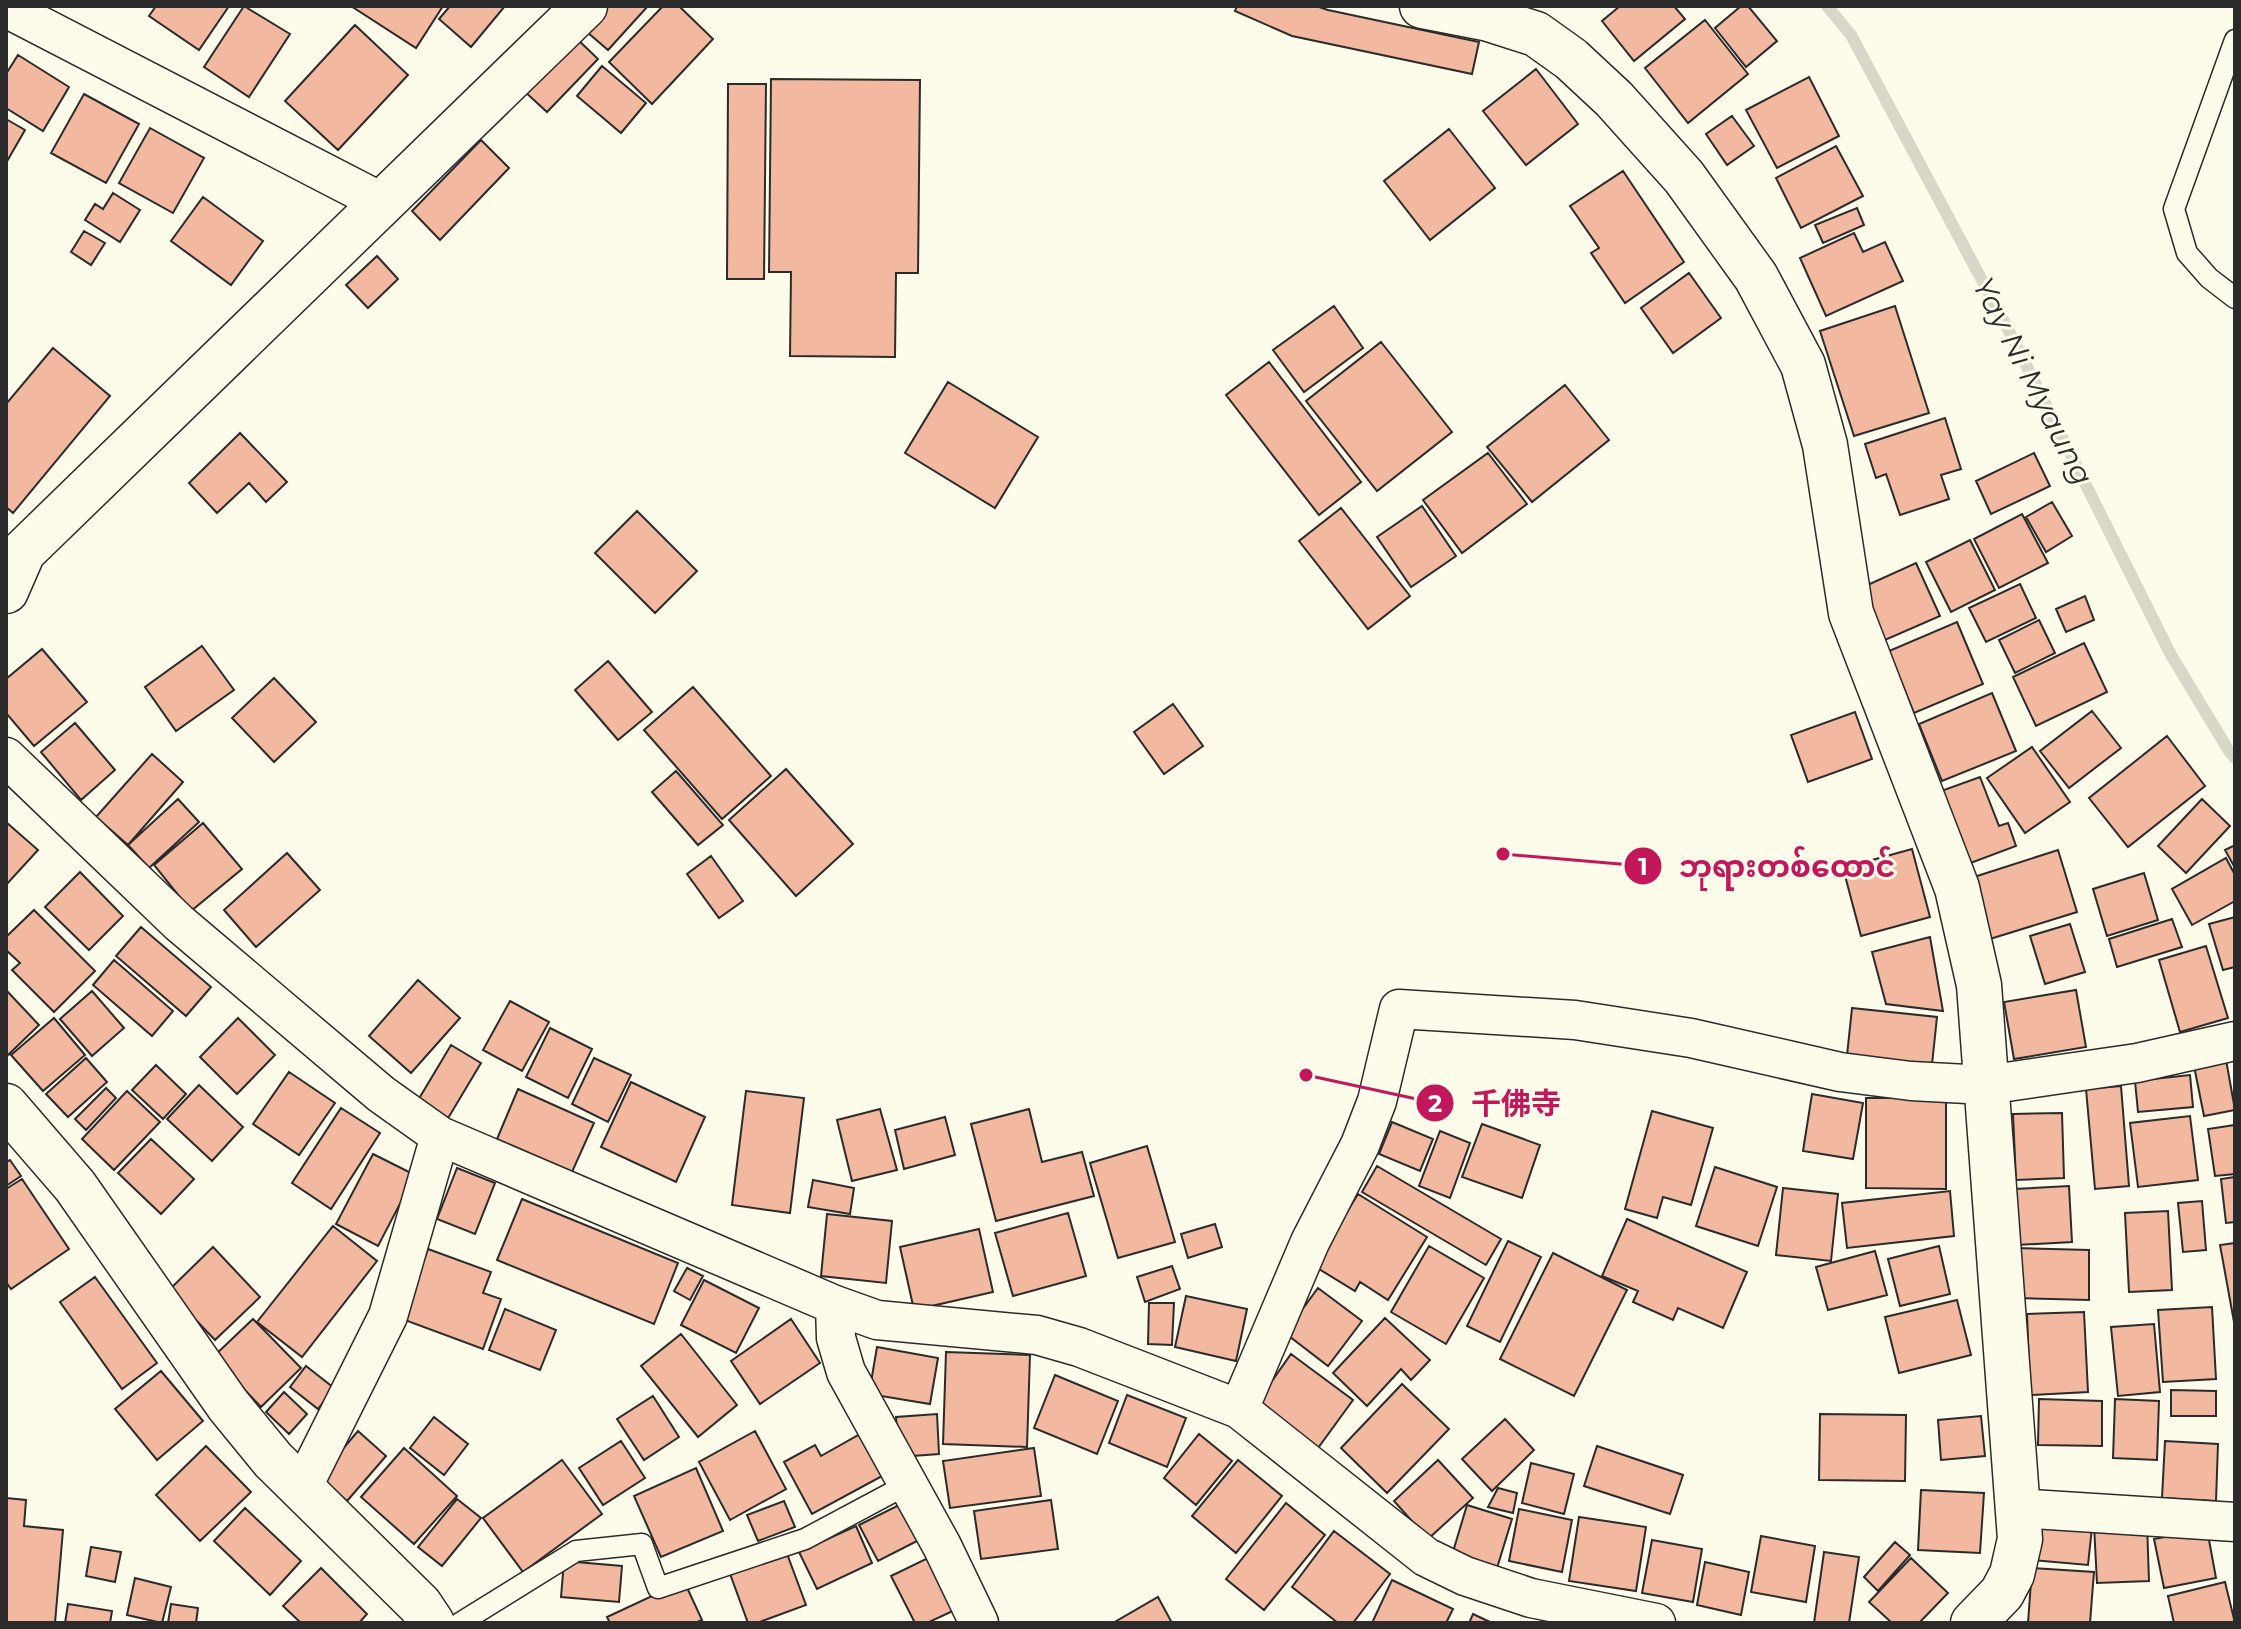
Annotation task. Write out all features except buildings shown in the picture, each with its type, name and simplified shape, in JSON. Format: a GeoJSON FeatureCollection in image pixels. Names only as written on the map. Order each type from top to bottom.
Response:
{"type":"FeatureCollection","features":[{"type":"Feature","properties":{"kind":"street"},"geometry":{"type":"LineString","coordinates":[[6,591],[14,542],[383,203],[585,6]]}},
{"type":"Feature","properties":{"kind":"street"},"geometry":{"type":"LineString","coordinates":[[1422,6],[1489,19],[1536,34],[1571,59],[1614,99],[1684,177],[1756,277],[1803,365],[1825,445],[1851,613],[1957,888],[1979,985],[2020,1539],[2012,1574],[2002,1593],[1973,1623]]}},
{"type":"Feature","properties":{"kind":"street"},"geometry":{"type":"LineString","coordinates":[[6,8],[383,203]]}},
{"type":"Feature","properties":{"kind":"street"},"geometry":{"type":"LineString","coordinates":[[6,757],[179,923],[381,1094],[440,1136],[835,1305],[877,1320],[1037,1335],[1079,1347],[1239,1409],[1426,1557],[1465,1576],[1531,1598],[1656,1623]]}},
{"type":"Feature","properties":{"kind":"street"},"geometry":{"type":"LineString","coordinates":[[1239,1409],[1310,1242],[1360,1145],[1377,1101],[1399,1009],[1575,1020],[1691,1038],[1840,1072],[1911,1081],[1986,1085],[2137,1063],[2235,1041]]}},
{"type":"Feature","properties":{"kind":"street"},"geometry":{"type":"LineString","coordinates":[[6,1106],[75,1186],[228,1405],[273,1460],[420,1605],[432,1623]]}},
{"type":"Feature","properties":{"kind":"street"},"geometry":{"type":"LineString","coordinates":[[302,1488],[388,1316],[440,1136]]}},
{"type":"Feature","properties":{"kind":"street"},"geometry":{"type":"LineString","coordinates":[[835,1305],[836,1338],[846,1372],[942,1546],[979,1623]]}},
{"type":"Feature","properties":{"kind":"street"},"geometry":{"type":"LineString","coordinates":[[2017,1508],[2235,1522]]}},
{"type":"Feature","properties":{"kind":"lane"},"geometry":{"type":"LineString","coordinates":[[2235,40],[2174,209],[2187,253],[2209,278],[2235,298]]}},
{"type":"Feature","properties":{"kind":"lane"},"geometry":{"type":"LineString","coordinates":[[460,1623],[576,1551],[642,1544],[658,1588],[805,1539],[908,1484]]}},
{"type":"Feature","properties":{"kind":"waterway","name":"Yay Ni Myaung"},"geometry":{"type":"LineString","coordinates":[[1827,6],[1851,35],[2008,329],[2171,655],[2235,758]]}},
{"type":"Feature","properties":{"kind":"place","name":"ဘုရားတစ်ထောင်"},"geometry":{"type":"Point","coordinates":[1503,854]}},
{"type":"Feature","properties":{"kind":"place","name":"千佛寺"},"geometry":{"type":"Point","coordinates":[1306,1075]}}]}
